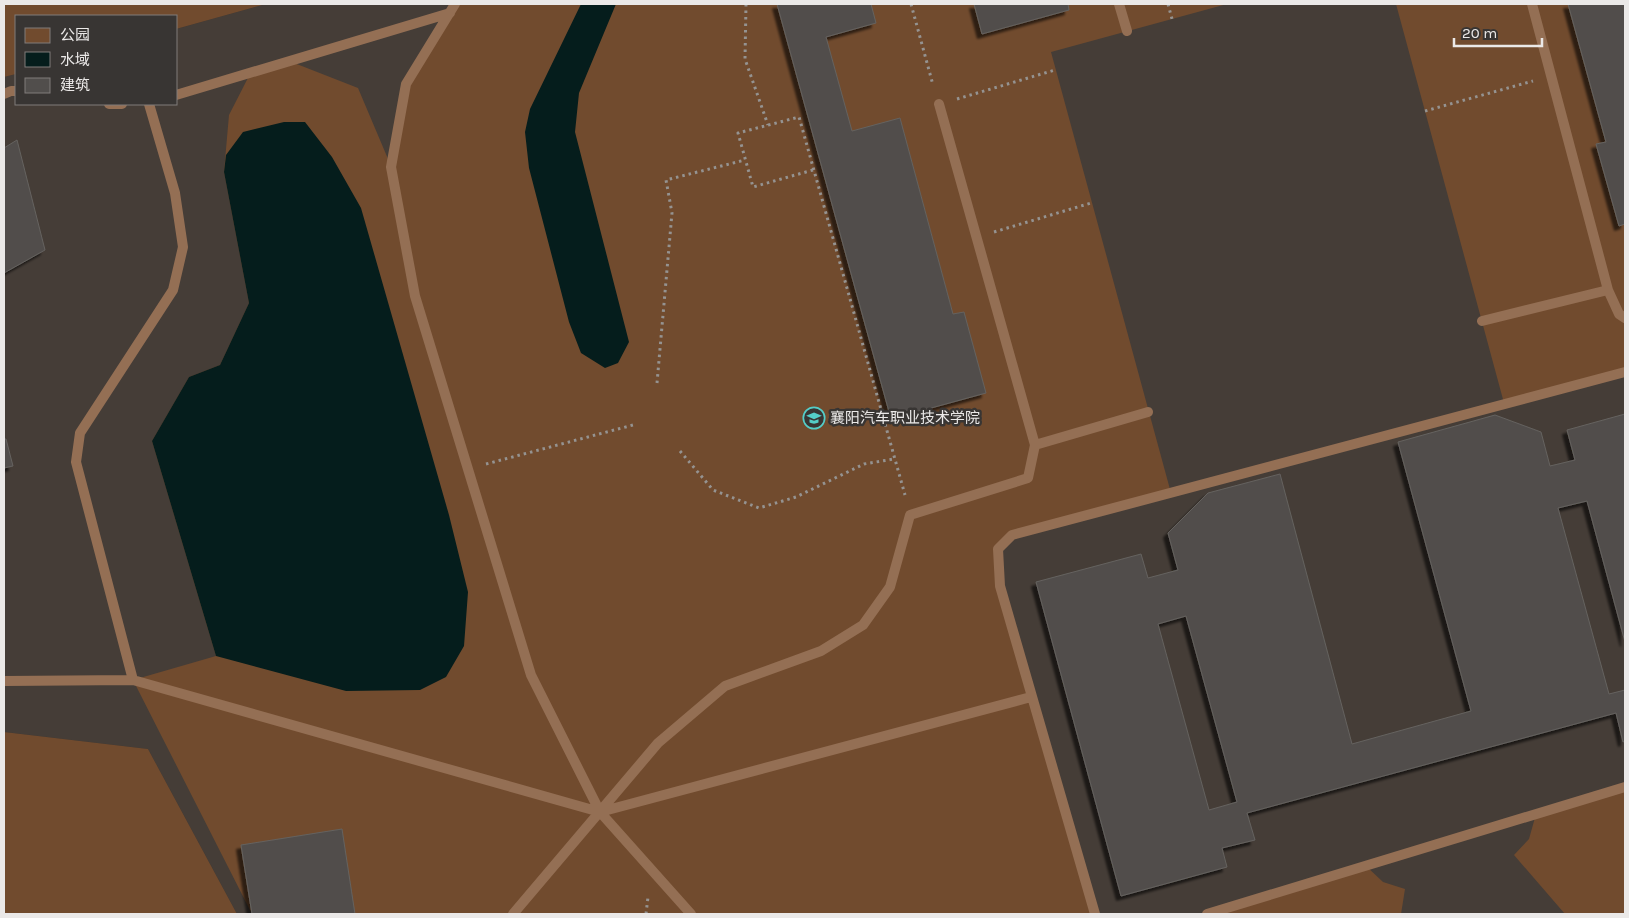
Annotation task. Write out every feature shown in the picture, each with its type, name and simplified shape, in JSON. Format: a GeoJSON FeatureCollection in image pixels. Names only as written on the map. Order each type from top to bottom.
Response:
{"type":"FeatureCollection","features":[{"type":"Feature","properties":{"kind":"lane"},"geometry":{"type":"LineString","coordinates":[[1119,4],[1127,31]]}},
{"type":"Feature","properties":{"kind":"lane"},"geometry":{"type":"LineString","coordinates":[[1532,4],[1608,290],[1619,314],[1625,318]]}},
{"type":"Feature","properties":{"kind":"lane"},"geometry":{"type":"LineString","coordinates":[[178,94],[453,8]]}},
{"type":"Feature","properties":{"kind":"lane"},"geometry":{"type":"LineString","coordinates":[[453,8],[406,84],[391,167],[416,296],[532,674],[600,812],[692,914]]}},
{"type":"Feature","properties":{"kind":"lane"},"geometry":{"type":"LineString","coordinates":[[513,914],[658,743],[725,686],[821,650],[863,625],[890,587],[910,515],[1028,478],[1035,445],[939,104]]}},
{"type":"Feature","properties":{"kind":"lane"},"geometry":{"type":"LineString","coordinates":[[132,680],[76,462],[80,433],[173,290],[183,247],[175,193],[149,105]]}},
{"type":"Feature","properties":{"kind":"lane"},"geometry":{"type":"LineString","coordinates":[[1482,321],[1608,290]]}},
{"type":"Feature","properties":{"kind":"lane"},"geometry":{"type":"LineString","coordinates":[[1095,914],[1000,586],[998,549],[1012,535],[1625,372]]}},
{"type":"Feature","properties":{"kind":"lane"},"geometry":{"type":"LineString","coordinates":[[1035,445],[1148,412]]}},
{"type":"Feature","properties":{"kind":"lane"},"geometry":{"type":"LineString","coordinates":[[4,681],[132,680],[600,812],[1031,697]]}},
{"type":"Feature","properties":{"kind":"lane"},"geometry":{"type":"LineString","coordinates":[[1207,914],[1625,787]]}},
{"type":"Feature","properties":{"kind":"path"},"geometry":{"type":"LineString","coordinates":[[746,4],[745,59],[768,126]]}},
{"type":"Feature","properties":{"kind":"path"},"geometry":{"type":"LineString","coordinates":[[911,4],[939,104],[1055,70]]}},
{"type":"Feature","properties":{"kind":"path"},"geometry":{"type":"LineString","coordinates":[[1168,4],[1172,19]]}},
{"type":"Feature","properties":{"kind":"path"},"geometry":{"type":"LineString","coordinates":[[1425,111],[1551,76]]}},
{"type":"Feature","properties":{"kind":"path"},"geometry":{"type":"LineString","coordinates":[[813,170],[752,187],[738,134],[798,117],[813,170],[894,460],[910,515]]}},
{"type":"Feature","properties":{"kind":"path"},"geometry":{"type":"LineString","coordinates":[[657,383],[672,213],[666,180],[745,160]]}},
{"type":"Feature","properties":{"kind":"path"},"geometry":{"type":"LineString","coordinates":[[976,237],[1092,203]]}},
{"type":"Feature","properties":{"kind":"path"},"geometry":{"type":"LineString","coordinates":[[468,469],[633,425]]}},
{"type":"Feature","properties":{"kind":"path"},"geometry":{"type":"LineString","coordinates":[[680,451],[713,490],[759,508],[796,497],[864,464],[894,460]]}},
{"type":"Feature","properties":{"kind":"shaded area","name":"襄阳汽车职业技术学院"},"geometry":{"type":"Polygon","coordinates":[[[266,4],[1625,4],[1625,914],[237,914],[148,749],[4,732],[4,77],[15,74],[15,105],[178,105],[178,28],[266,4]]]}},
{"type":"Feature","properties":{"kind":"green space"},"geometry":{"type":"Polygon","coordinates":[[[4,4],[266,4],[178,28],[178,15],[15,15],[15,74],[4,77],[4,4]]]}},
{"type":"Feature","properties":{"kind":"green space"},"geometry":{"type":"Polygon","coordinates":[[[455,4],[1227,4],[1051,52],[1171,493],[1012,535],[998,550],[1000,586],[1095,914],[252,914],[133,680],[216,656],[152,441],[189,377],[220,365],[249,303],[224,172],[229,115],[251,72],[289,61],[358,88],[391,166],[406,84],[455,4]]]}},
{"type":"Feature","properties":{"kind":"green space"},"geometry":{"type":"Polygon","coordinates":[[[1396,4],[1625,4],[1625,372],[1504,403],[1396,4]]]}},
{"type":"Feature","properties":{"kind":"green space"},"geometry":{"type":"Polygon","coordinates":[[[4,732],[148,749],[237,914],[4,914],[4,732]]]}},
{"type":"Feature","properties":{"kind":"green space"},"geometry":{"type":"Polygon","coordinates":[[[1625,787],[1625,914],[1565,914],[1514,855],[1529,839],[1536,814],[1625,787]]]}},
{"type":"Feature","properties":{"kind":"green space"},"geometry":{"type":"Polygon","coordinates":[[[1366,866],[1383,882],[1405,889],[1401,914],[1207,914],[1366,866]]]}},
{"type":"Feature","properties":{"kind":"water"},"geometry":{"type":"Polygon","coordinates":[[[581,4],[616,4],[579,93],[575,132],[629,342],[618,363],[605,368],[581,353],[569,322],[529,168],[525,132],[530,109],[581,4]]]}},
{"type":"Feature","properties":{"kind":"water"},"geometry":{"type":"Polygon","coordinates":[[[284,122],[305,122],[332,157],[361,208],[449,515],[468,592],[464,646],[446,677],[420,690],[346,691],[216,656],[152,441],[189,377],[220,365],[249,303],[224,172],[226,155],[243,132],[284,122]]]}},
{"type":"Feature","properties":{"kind":"building"},"geometry":{"type":"Polygon","coordinates":[[[777,4],[871,4],[876,23],[826,37],[852,131],[900,118],[953,314],[964,312],[986,393],[891,419],[777,4]]]}},
{"type":"Feature","properties":{"kind":"building"},"geometry":{"type":"Polygon","coordinates":[[[974,4],[1068,4],[1069,10],[982,34],[974,4]]]}},
{"type":"Feature","properties":{"kind":"building"},"geometry":{"type":"Polygon","coordinates":[[[1568,4],[1625,4],[1625,224],[1619,226],[1596,144],[1606,142],[1568,4]]]}},
{"type":"Feature","properties":{"kind":"building"},"geometry":{"type":"Polygon","coordinates":[[[17,140],[45,250],[4,273],[4,148],[17,140]]]}},
{"type":"Feature","properties":{"kind":"building"},"geometry":{"type":"Polygon","coordinates":[[[1625,414],[1625,642],[1587,501],[1558,508],[1609,694],[1625,690],[1625,741],[1623,742],[1616,713],[1247,813],[1255,840],[1222,848],[1227,867],[1121,896],[1036,582],[1141,554],[1148,578],[1178,570],[1168,533],[1208,493],[1280,474],[1352,744],[1471,711],[1398,442],[1495,415],[1541,432],[1550,466],[1575,460],[1567,430],[1625,414]],[[1186,616],[1158,624],[1209,810],[1237,802],[1186,616]]]}},
{"type":"Feature","properties":{"kind":"building"},"geometry":{"type":"Polygon","coordinates":[[[4,439],[6,439],[13,466],[4,468],[4,439]]]}},
{"type":"Feature","properties":{"kind":"building"},"geometry":{"type":"Polygon","coordinates":[[[342,829],[355,914],[252,914],[241,845],[342,829]]]}},
{"type":"Feature","properties":{"kind":"place","name":"襄阳汽车职业技术学院"},"geometry":{"type":"Point","coordinates":[814,418]}}]}
